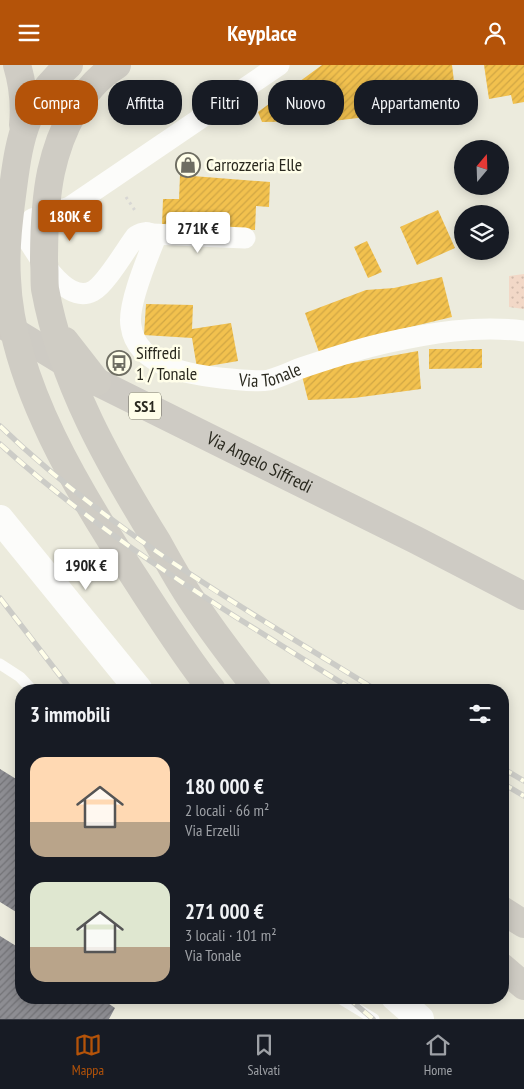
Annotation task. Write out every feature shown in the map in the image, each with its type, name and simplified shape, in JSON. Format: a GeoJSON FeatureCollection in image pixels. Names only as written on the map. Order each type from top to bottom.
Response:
{"type":"FeatureCollection","features":[{"type":"Feature","properties":{"kind":"highway"},"geometry":{"type":"LineString","coordinates":[[18,65],[23,83],[23,131],[7,230],[7,280],[16,334],[25,368],[43,417],[65,461],[116,550],[208,684]]}},
{"type":"Feature","properties":{"kind":"highway"},"geometry":{"type":"LineString","coordinates":[[23,131],[32,109],[44,90],[69,65]]}},
{"type":"Feature","properties":{"kind":"highway"},"geometry":{"type":"LineString","coordinates":[[117,65],[110,69],[88,92],[75,109],[62,134],[49,182],[44,232],[45,287],[55,332],[67,371],[87,417],[129,497],[192,600],[253,684]]}},
{"type":"Feature","properties":{"kind":"highway"},"geometry":{"type":"LineString","coordinates":[[6,226],[16,248],[27,265],[39,276],[48,321],[97,382]]}},
{"type":"Feature","properties":{"kind":"highway"},"geometry":{"type":"LineString","coordinates":[[509,915],[524,924]]}},
{"type":"Feature","properties":{"kind":"highway"},"geometry":{"type":"LineString","coordinates":[[509,959],[524,969]]}},
{"type":"Feature","properties":{"kind":"highway"},"geometry":{"type":"LineString","coordinates":[[509,973],[524,986]]}},
{"type":"Feature","properties":{"kind":"main road","name":"Via Angelo Siffredi"},"geometry":{"type":"LineString","coordinates":[[0,323],[97,382],[524,595]]}},
{"type":"Feature","properties":{"kind":"street"},"geometry":{"type":"LineString","coordinates":[[6,226],[70,207],[279,65]]}},
{"type":"Feature","properties":{"kind":"street"},"geometry":{"type":"LineString","coordinates":[[70,207],[50,239],[39,276],[54,276],[74,291],[80,293],[92,292],[103,282],[136,236],[141,232],[246,238]]}},
{"type":"Feature","properties":{"kind":"street","name":"Via Tonale"},"geometry":{"type":"LineString","coordinates":[[150,233],[155,239],[130,313],[130,327],[138,345],[152,359],[170,367],[205,377],[267,380],[383,343],[465,329],[524,331]]}},
{"type":"Feature","properties":{"kind":"street"},"geometry":{"type":"LineString","coordinates":[[0,519],[134,684]]}},
{"type":"Feature","properties":{"kind":"street"},"geometry":{"type":"LineString","coordinates":[[403,1004],[420,1019]]}},
{"type":"Feature","properties":{"kind":"lane"},"geometry":{"type":"LineString","coordinates":[[0,664],[20,677],[26,684]]}},
{"type":"Feature","properties":{"kind":"lane"},"geometry":{"type":"LineString","coordinates":[[349,1004],[374,1019]]}},
{"type":"Feature","properties":{"kind":"path"},"geometry":{"type":"LineString","coordinates":[[114,176],[150,233]]}},
{"type":"Feature","properties":{"kind":"shaded area"},"geometry":{"type":"Polygon","coordinates":[[[524,274],[524,309],[509,307],[509,276],[524,274]]]}},
{"type":"Feature","properties":{"kind":"building: Abitazioni"},"geometry":{"type":"Polygon","coordinates":[[[322,65],[452,65],[454,80],[354,80],[354,118],[344,120],[344,80],[302,80],[322,65]]]}},
{"type":"Feature","properties":{"kind":"building: Abitazioni"},"geometry":{"type":"Polygon","coordinates":[[[484,65],[524,65],[524,102],[513,104],[511,95],[489,99],[484,65]]]}},
{"type":"Feature","properties":{"kind":"building: Abitazioni"},"geometry":{"type":"Polygon","coordinates":[[[268,105],[268,122],[262,122],[258,112],[268,105]]]}},
{"type":"Feature","properties":{"kind":"building: Abitazioni"},"geometry":{"type":"Polygon","coordinates":[[[180,175],[270,182],[269,207],[256,206],[255,230],[162,225],[163,199],[179,199],[180,175]]]}},
{"type":"Feature","properties":{"kind":"building: Abitazioni"},"geometry":{"type":"Polygon","coordinates":[[[438,210],[454,248],[417,265],[400,227],[438,210]]]}},
{"type":"Feature","properties":{"kind":"building: Abitazioni"},"geometry":{"type":"Polygon","coordinates":[[[367,241],[382,272],[368,278],[354,247],[367,241]]]}},
{"type":"Feature","properties":{"kind":"building: Abitazioni"},"geometry":{"type":"Polygon","coordinates":[[[442,277],[452,317],[381,334],[320,355],[305,313],[366,290],[394,288],[442,277]]]}},
{"type":"Feature","properties":{"kind":"building: Abitazioni"},"geometry":{"type":"Polygon","coordinates":[[[146,304],[193,305],[192,329],[231,323],[238,361],[197,368],[192,338],[144,335],[146,304]]]}},
{"type":"Feature","properties":{"kind":"building: Abitazioni"},"geometry":{"type":"Polygon","coordinates":[[[429,349],[482,349],[482,368],[429,369],[429,349]]]}},
{"type":"Feature","properties":{"kind":"building: Abitazioni"},"geometry":{"type":"Polygon","coordinates":[[[418,351],[421,389],[354,398],[308,400],[302,376],[341,365],[418,351]]]}},
{"type":"Feature","properties":{"kind":"building: Industria"},"geometry":{"type":"Polygon","coordinates":[[[0,769],[15,778],[15,911],[0,902],[0,769]]]}},
{"type":"Feature","properties":{"kind":"building: Industria"},"geometry":{"type":"Polygon","coordinates":[[[0,936],[15,945],[15,1004],[109,1004],[115,1008],[109,1019],[0,1019],[0,936]]]}},
{"type":"Feature","properties":{"kind":"railway"},"geometry":{"type":"LineString","coordinates":[[0,426],[43,465],[133,535],[180,568],[366,684]]}},
{"type":"Feature","properties":{"kind":"railway"},"geometry":{"type":"LineString","coordinates":[[0,444],[83,513],[171,575],[343,684]]}},
{"type":"Feature","properties":{"kind":"railway"},"geometry":{"type":"LineString","coordinates":[[0,598],[66,684]]}},
{"type":"Feature","properties":{"kind":"railway"},"geometry":{"type":"LineString","coordinates":[[509,772],[524,781]]}},
{"type":"Feature","properties":{"kind":"railway"},"geometry":{"type":"LineString","coordinates":[[509,787],[524,796]]}},
{"type":"Feature","properties":{"kind":"railway"},"geometry":{"type":"LineString","coordinates":[[355,1004],[373,1019]]}},
{"type":"Feature","properties":{"kind":"place","name":"Carrozzeria Elle"},"geometry":{"type":"Point","coordinates":[188,165]}},
{"type":"Feature","properties":{"kind":"place","name":"Siffredi 1 / Tonale"},"geometry":{"type":"Point","coordinates":[119,363]}}]}
